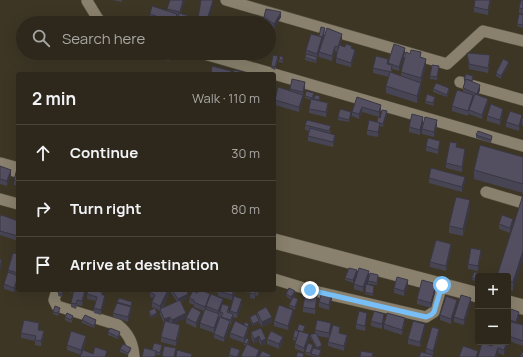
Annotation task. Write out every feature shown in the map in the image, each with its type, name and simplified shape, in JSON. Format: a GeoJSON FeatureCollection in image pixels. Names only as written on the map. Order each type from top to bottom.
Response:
{"type":"FeatureCollection","features":[{"type":"Feature","properties":{"kind":"street"},"geometry":{"type":"LineString","coordinates":[[226,0],[447,64],[483,31],[523,41]]}},
{"type":"Feature","properties":{"kind":"street"},"geometry":{"type":"LineString","coordinates":[[87,1],[96,16]]}},
{"type":"Feature","properties":{"kind":"street"},"geometry":{"type":"LineString","coordinates":[[225,60],[267,72]]}},
{"type":"Feature","properties":{"kind":"street"},"geometry":{"type":"LineString","coordinates":[[276,75],[523,146]]}},
{"type":"Feature","properties":{"kind":"street"},"geometry":{"type":"LineString","coordinates":[[460,82],[523,100]]}},
{"type":"Feature","properties":{"kind":"street"},"geometry":{"type":"LineString","coordinates":[[0,165],[16,169]]}},
{"type":"Feature","properties":{"kind":"street"},"geometry":{"type":"LineString","coordinates":[[486,192],[523,203]]}},
{"type":"Feature","properties":{"kind":"street"},"geometry":{"type":"LineString","coordinates":[[0,199],[16,203]]}},
{"type":"Feature","properties":{"kind":"street"},"geometry":{"type":"LineString","coordinates":[[276,241],[475,294]]}},
{"type":"Feature","properties":{"kind":"street"},"geometry":{"type":"LineString","coordinates":[[276,280],[310,290],[426,317],[434,312],[442,285]]}},
{"type":"Feature","properties":{"kind":"street"},"geometry":{"type":"LineString","coordinates":[[56,292],[54,300],[57,306],[118,325],[126,331],[132,341],[134,357]]}},
{"type":"Feature","properties":{"kind":"street"},"geometry":{"type":"LineString","coordinates":[[511,304],[523,307]]}},
{"type":"Feature","properties":{"kind":"building"},"geometry":{"type":"Polygon","coordinates":[[[170,0],[183,0],[180,12],[167,9],[170,0]]]}},
{"type":"Feature","properties":{"kind":"building"},"geometry":{"type":"Polygon","coordinates":[[[201,0],[213,0],[208,16],[198,16],[201,0]]]}},
{"type":"Feature","properties":{"kind":"building"},"geometry":{"type":"Polygon","coordinates":[[[475,0],[490,0],[488,10],[474,7],[475,0]]]}},
{"type":"Feature","properties":{"kind":"building"},"geometry":{"type":"Polygon","coordinates":[[[521,0],[523,0],[523,9],[519,8],[521,0]]]}},
{"type":"Feature","properties":{"kind":"building"},"geometry":{"type":"Polygon","coordinates":[[[152,6],[177,14],[176,16],[156,16],[150,14],[152,6]]]}},
{"type":"Feature","properties":{"kind":"building"},"geometry":{"type":"Polygon","coordinates":[[[266,9],[281,12],[276,21],[276,16],[264,16],[266,9]]]}},
{"type":"Feature","properties":{"kind":"building"},"geometry":{"type":"Polygon","coordinates":[[[179,13],[189,16],[178,16],[179,13]]]}},
{"type":"Feature","properties":{"kind":"building"},"geometry":{"type":"Polygon","coordinates":[[[519,14],[523,15],[523,25],[517,24],[519,14]]]}},
{"type":"Feature","properties":{"kind":"building"},"geometry":{"type":"Polygon","coordinates":[[[321,27],[325,28],[322,39],[322,37],[319,36],[321,27]]]}},
{"type":"Feature","properties":{"kind":"building"},"geometry":{"type":"Polygon","coordinates":[[[327,28],[342,34],[338,47],[335,46],[332,56],[319,52],[327,28]]]}},
{"type":"Feature","properties":{"kind":"building"},"geometry":{"type":"Polygon","coordinates":[[[311,34],[322,37],[317,54],[306,50],[311,34]]]}},
{"type":"Feature","properties":{"kind":"building"},"geometry":{"type":"Polygon","coordinates":[[[346,44],[352,46],[351,48],[355,50],[351,63],[336,58],[339,45],[345,47],[346,44]]]}},
{"type":"Feature","properties":{"kind":"building"},"geometry":{"type":"Polygon","coordinates":[[[394,44],[405,48],[399,67],[388,63],[394,44]]]}},
{"type":"Feature","properties":{"kind":"building"},"geometry":{"type":"Polygon","coordinates":[[[411,50],[421,52],[420,57],[426,59],[421,78],[401,72],[406,52],[410,54],[411,50]]]}},
{"type":"Feature","properties":{"kind":"building"},"geometry":{"type":"Polygon","coordinates":[[[467,53],[490,55],[488,68],[469,64],[467,53]]]}},
{"type":"Feature","properties":{"kind":"building"},"geometry":{"type":"Polygon","coordinates":[[[306,54],[317,57],[316,61],[305,57],[306,54]]]}},
{"type":"Feature","properties":{"kind":"building"},"geometry":{"type":"Polygon","coordinates":[[[276,56],[278,56],[275,67],[271,66],[272,60],[276,60],[276,56]]]}},
{"type":"Feature","properties":{"kind":"building"},"geometry":{"type":"Polygon","coordinates":[[[280,56],[283,57],[283,61],[279,59],[280,56]]]}},
{"type":"Feature","properties":{"kind":"building"},"geometry":{"type":"Polygon","coordinates":[[[376,56],[388,59],[387,64],[392,65],[391,72],[373,68],[376,56]]]}},
{"type":"Feature","properties":{"kind":"building"},"geometry":{"type":"Polygon","coordinates":[[[503,59],[509,62],[501,76],[496,73],[503,59]]]}},
{"type":"Feature","properties":{"kind":"building"},"geometry":{"type":"Polygon","coordinates":[[[432,65],[439,66],[437,77],[430,76],[432,65]]]}},
{"type":"Feature","properties":{"kind":"building"},"geometry":{"type":"Polygon","coordinates":[[[212,66],[231,71],[231,72],[211,72],[212,66]]]}},
{"type":"Feature","properties":{"kind":"building"},"geometry":{"type":"Polygon","coordinates":[[[390,72],[421,83],[417,96],[386,86],[390,72]]]}},
{"type":"Feature","properties":{"kind":"building"},"geometry":{"type":"Polygon","coordinates":[[[466,74],[473,76],[472,81],[464,79],[466,74]]]}},
{"type":"Feature","properties":{"kind":"building"},"geometry":{"type":"Polygon","coordinates":[[[292,79],[305,82],[303,92],[290,89],[292,79]]]}},
{"type":"Feature","properties":{"kind":"building"},"geometry":{"type":"Polygon","coordinates":[[[466,79],[480,85],[477,94],[463,88],[466,79]]]}},
{"type":"Feature","properties":{"kind":"building"},"geometry":{"type":"Polygon","coordinates":[[[436,83],[449,88],[447,95],[433,89],[436,83]]]}},
{"type":"Feature","properties":{"kind":"building"},"geometry":{"type":"Polygon","coordinates":[[[278,87],[303,95],[299,107],[276,100],[278,87]]]}},
{"type":"Feature","properties":{"kind":"building"},"geometry":{"type":"Polygon","coordinates":[[[457,90],[473,95],[468,111],[452,106],[457,90]]]}},
{"type":"Feature","properties":{"kind":"building"},"geometry":{"type":"Polygon","coordinates":[[[306,91],[314,93],[312,98],[305,96],[306,91]]]}},
{"type":"Feature","properties":{"kind":"building"},"geometry":{"type":"Polygon","coordinates":[[[427,94],[435,97],[433,103],[425,101],[427,94]]]}},
{"type":"Feature","properties":{"kind":"building"},"geometry":{"type":"Polygon","coordinates":[[[475,94],[488,99],[482,115],[469,110],[475,94]]]}},
{"type":"Feature","properties":{"kind":"building"},"geometry":{"type":"Polygon","coordinates":[[[315,95],[320,96],[319,100],[314,99],[315,95]]]}},
{"type":"Feature","properties":{"kind":"building"},"geometry":{"type":"Polygon","coordinates":[[[357,97],[381,105],[379,112],[362,107],[359,114],[352,112],[357,97]]]}},
{"type":"Feature","properties":{"kind":"building"},"geometry":{"type":"Polygon","coordinates":[[[311,99],[328,103],[326,112],[309,109],[311,99]]]}},
{"type":"Feature","properties":{"kind":"building"},"geometry":{"type":"Polygon","coordinates":[[[491,104],[503,109],[500,120],[487,116],[491,104]]]}},
{"type":"Feature","properties":{"kind":"building"},"geometry":{"type":"Polygon","coordinates":[[[340,109],[351,112],[349,120],[338,117],[340,109]]]}},
{"type":"Feature","properties":{"kind":"building"},"geometry":{"type":"Polygon","coordinates":[[[382,110],[387,111],[383,124],[377,122],[378,117],[380,118],[382,110]]]}},
{"type":"Feature","properties":{"kind":"building"},"geometry":{"type":"Polygon","coordinates":[[[510,111],[522,115],[519,126],[506,122],[510,111]]]}},
{"type":"Feature","properties":{"kind":"building"},"geometry":{"type":"Polygon","coordinates":[[[412,114],[423,117],[420,130],[409,127],[412,114]]]}},
{"type":"Feature","properties":{"kind":"building"},"geometry":{"type":"Polygon","coordinates":[[[425,117],[437,120],[434,132],[422,129],[425,117]]]}},
{"type":"Feature","properties":{"kind":"building"},"geometry":{"type":"Polygon","coordinates":[[[307,120],[331,126],[329,131],[305,125],[307,120]]]}},
{"type":"Feature","properties":{"kind":"building"},"geometry":{"type":"Polygon","coordinates":[[[369,120],[380,123],[378,132],[367,130],[369,120]]]}},
{"type":"Feature","properties":{"kind":"building"},"geometry":{"type":"Polygon","coordinates":[[[310,128],[335,135],[333,142],[308,136],[310,128]]]}},
{"type":"Feature","properties":{"kind":"building"},"geometry":{"type":"Polygon","coordinates":[[[478,131],[492,136],[491,140],[476,135],[478,131]]]}},
{"type":"Feature","properties":{"kind":"building"},"geometry":{"type":"Polygon","coordinates":[[[428,138],[440,141],[438,150],[426,146],[428,138]]]}},
{"type":"Feature","properties":{"kind":"building"},"geometry":{"type":"Polygon","coordinates":[[[450,142],[457,143],[456,147],[465,149],[462,167],[446,163],[450,142]]]}},
{"type":"Feature","properties":{"kind":"building"},"geometry":{"type":"Polygon","coordinates":[[[480,145],[523,157],[523,184],[474,170],[480,145]]]}},
{"type":"Feature","properties":{"kind":"building"},"geometry":{"type":"Polygon","coordinates":[[[0,166],[11,170],[7,181],[0,179],[0,166]]]}},
{"type":"Feature","properties":{"kind":"building"},"geometry":{"type":"Polygon","coordinates":[[[431,168],[465,177],[462,187],[429,178],[431,168]]]}},
{"type":"Feature","properties":{"kind":"building"},"geometry":{"type":"Polygon","coordinates":[[[523,195],[523,251],[513,282],[511,282],[511,273],[498,273],[523,195]]]}},
{"type":"Feature","properties":{"kind":"building"},"geometry":{"type":"Polygon","coordinates":[[[456,197],[470,200],[463,229],[449,226],[456,197]]]}},
{"type":"Feature","properties":{"kind":"building"},"geometry":{"type":"Polygon","coordinates":[[[1,215],[16,220],[16,235],[0,231],[1,215]]]}},
{"type":"Feature","properties":{"kind":"building"},"geometry":{"type":"Polygon","coordinates":[[[502,215],[513,219],[510,228],[499,224],[502,215]]]}},
{"type":"Feature","properties":{"kind":"building"},"geometry":{"type":"Polygon","coordinates":[[[436,240],[451,244],[446,266],[430,262],[436,240]]]}},
{"type":"Feature","properties":{"kind":"building"},"geometry":{"type":"Polygon","coordinates":[[[471,248],[481,250],[478,266],[468,264],[471,248]]]}},
{"type":"Feature","properties":{"kind":"building"},"geometry":{"type":"Polygon","coordinates":[[[13,253],[16,254],[16,272],[8,270],[13,253]]]}},
{"type":"Feature","properties":{"kind":"building"},"geometry":{"type":"Polygon","coordinates":[[[349,268],[357,270],[353,280],[345,278],[349,268]]]}},
{"type":"Feature","properties":{"kind":"building"},"geometry":{"type":"Polygon","coordinates":[[[359,268],[369,271],[363,287],[354,284],[359,268]]]}},
{"type":"Feature","properties":{"kind":"building"},"geometry":{"type":"Polygon","coordinates":[[[8,272],[16,275],[14,288],[4,284],[8,272]]]}},
{"type":"Feature","properties":{"kind":"building"},"geometry":{"type":"Polygon","coordinates":[[[474,272],[477,273],[475,273],[475,279],[472,278],[474,272]]]}},
{"type":"Feature","properties":{"kind":"building"},"geometry":{"type":"Polygon","coordinates":[[[370,273],[378,275],[377,283],[368,281],[370,273]]]}},
{"type":"Feature","properties":{"kind":"building"},"geometry":{"type":"Polygon","coordinates":[[[397,277],[408,280],[404,291],[394,288],[397,277]]]}},
{"type":"Feature","properties":{"kind":"building"},"geometry":{"type":"Polygon","coordinates":[[[422,280],[436,284],[431,303],[417,299],[422,280]]]}},
{"type":"Feature","properties":{"kind":"building"},"geometry":{"type":"Polygon","coordinates":[[[366,284],[374,286],[373,294],[365,292],[366,284]]]}},
{"type":"Feature","properties":{"kind":"building"},"geometry":{"type":"Polygon","coordinates":[[[289,288],[295,291],[291,297],[286,294],[289,288]]]}},
{"type":"Feature","properties":{"kind":"building"},"geometry":{"type":"Polygon","coordinates":[[[322,291],[332,293],[329,305],[319,302],[322,291]]]}},
{"type":"Feature","properties":{"kind":"building"},"geometry":{"type":"Polygon","coordinates":[[[74,292],[84,292],[82,301],[77,300],[76,304],[71,303],[74,292]]]}},
{"type":"Feature","properties":{"kind":"building"},"geometry":{"type":"Polygon","coordinates":[[[88,292],[102,292],[102,295],[105,295],[101,310],[94,308],[97,297],[87,294],[88,292]]]}},
{"type":"Feature","properties":{"kind":"building"},"geometry":{"type":"Polygon","coordinates":[[[150,292],[167,292],[160,306],[152,302],[155,295],[150,292]]]}},
{"type":"Feature","properties":{"kind":"building"},"geometry":{"type":"Polygon","coordinates":[[[173,292],[187,292],[188,294],[178,299],[173,292]]]}},
{"type":"Feature","properties":{"kind":"building"},"geometry":{"type":"Polygon","coordinates":[[[192,292],[206,292],[210,294],[205,307],[189,298],[192,292]]]}},
{"type":"Feature","properties":{"kind":"building"},"geometry":{"type":"Polygon","coordinates":[[[222,292],[233,292],[232,295],[222,292]]]}},
{"type":"Feature","properties":{"kind":"building"},"geometry":{"type":"Polygon","coordinates":[[[211,294],[223,299],[218,311],[206,306],[211,294]]]}},
{"type":"Feature","properties":{"kind":"building"},"geometry":{"type":"Polygon","coordinates":[[[305,294],[317,296],[315,309],[303,307],[305,294]]]}},
{"type":"Feature","properties":{"kind":"building"},"geometry":{"type":"Polygon","coordinates":[[[461,295],[471,298],[464,320],[454,317],[461,295]]]}},
{"type":"Feature","properties":{"kind":"building"},"geometry":{"type":"Polygon","coordinates":[[[234,296],[242,299],[237,313],[230,311],[234,296]]]}},
{"type":"Feature","properties":{"kind":"building"},"geometry":{"type":"Polygon","coordinates":[[[446,296],[457,300],[451,319],[440,315],[446,296]]]}},
{"type":"Feature","properties":{"kind":"building"},"geometry":{"type":"Polygon","coordinates":[[[293,297],[298,299],[295,307],[289,305],[293,297]]]}},
{"type":"Feature","properties":{"kind":"building"},"geometry":{"type":"Polygon","coordinates":[[[119,298],[132,302],[131,306],[117,302],[119,298]]]}},
{"type":"Feature","properties":{"kind":"building"},"geometry":{"type":"Polygon","coordinates":[[[180,300],[186,313],[172,320],[170,317],[164,319],[160,309],[180,300]]]}},
{"type":"Feature","properties":{"kind":"building"},"geometry":{"type":"Polygon","coordinates":[[[117,303],[131,307],[128,317],[113,313],[117,303]]]}},
{"type":"Feature","properties":{"kind":"building"},"geometry":{"type":"Polygon","coordinates":[[[222,304],[229,306],[227,312],[233,314],[231,320],[221,317],[223,313],[220,312],[222,304]]]}},
{"type":"Feature","properties":{"kind":"building"},"geometry":{"type":"Polygon","coordinates":[[[279,305],[293,310],[288,326],[274,321],[279,305]]]}},
{"type":"Feature","properties":{"kind":"building"},"geometry":{"type":"Polygon","coordinates":[[[55,306],[60,308],[58,313],[53,312],[55,306]]]}},
{"type":"Feature","properties":{"kind":"building"},"geometry":{"type":"Polygon","coordinates":[[[192,307],[201,312],[196,323],[186,318],[192,307]]]}},
{"type":"Feature","properties":{"kind":"building"},"geometry":{"type":"Polygon","coordinates":[[[266,307],[272,317],[262,322],[257,312],[266,307]]]}},
{"type":"Feature","properties":{"kind":"building"},"geometry":{"type":"Polygon","coordinates":[[[155,308],[157,313],[151,316],[149,311],[155,308]]]}},
{"type":"Feature","properties":{"kind":"building"},"geometry":{"type":"Polygon","coordinates":[[[205,309],[219,314],[214,328],[200,323],[205,309]]]}},
{"type":"Feature","properties":{"kind":"building"},"geometry":{"type":"Polygon","coordinates":[[[511,309],[519,312],[516,322],[511,320],[511,309]]]}},
{"type":"Feature","properties":{"kind":"building"},"geometry":{"type":"Polygon","coordinates":[[[359,311],[367,313],[365,326],[356,324],[359,311]]]}},
{"type":"Feature","properties":{"kind":"building"},"geometry":{"type":"Polygon","coordinates":[[[374,311],[384,314],[382,324],[371,321],[374,311]]]}},
{"type":"Feature","properties":{"kind":"building"},"geometry":{"type":"Polygon","coordinates":[[[67,313],[73,316],[71,320],[65,317],[67,313]]]}},
{"type":"Feature","properties":{"kind":"building"},"geometry":{"type":"Polygon","coordinates":[[[387,313],[405,318],[402,330],[384,324],[387,313]]]}},
{"type":"Feature","properties":{"kind":"building"},"geometry":{"type":"Polygon","coordinates":[[[256,314],[259,321],[253,324],[250,317],[256,314]]]}},
{"type":"Feature","properties":{"kind":"building"},"geometry":{"type":"Polygon","coordinates":[[[85,315],[96,320],[94,326],[82,320],[85,315]]]}},
{"type":"Feature","properties":{"kind":"building"},"geometry":{"type":"Polygon","coordinates":[[[220,317],[230,321],[224,338],[214,334],[220,317]]]}},
{"type":"Feature","properties":{"kind":"building"},"geometry":{"type":"Polygon","coordinates":[[[24,320],[39,323],[38,330],[44,331],[41,341],[35,340],[36,336],[21,333],[24,320]]]}},
{"type":"Feature","properties":{"kind":"building"},"geometry":{"type":"Polygon","coordinates":[[[317,320],[331,323],[329,333],[315,330],[317,320]]]}},
{"type":"Feature","properties":{"kind":"building"},"geometry":{"type":"Polygon","coordinates":[[[165,321],[180,325],[176,341],[161,337],[165,321]]]}},
{"type":"Feature","properties":{"kind":"building"},"geometry":{"type":"Polygon","coordinates":[[[235,321],[248,327],[244,338],[230,333],[235,321]]]}},
{"type":"Feature","properties":{"kind":"building"},"geometry":{"type":"Polygon","coordinates":[[[413,321],[425,324],[420,342],[408,339],[413,321]]]}},
{"type":"Feature","properties":{"kind":"building"},"geometry":{"type":"Polygon","coordinates":[[[245,322],[249,324],[248,327],[244,325],[245,322]]]}},
{"type":"Feature","properties":{"kind":"building"},"geometry":{"type":"Polygon","coordinates":[[[511,322],[523,325],[523,341],[511,337],[511,322]]]}},
{"type":"Feature","properties":{"kind":"building"},"geometry":{"type":"Polygon","coordinates":[[[299,324],[305,326],[303,332],[297,330],[299,324]]]}},
{"type":"Feature","properties":{"kind":"building"},"geometry":{"type":"Polygon","coordinates":[[[333,325],[340,327],[339,333],[347,335],[344,346],[328,342],[333,325]]]}},
{"type":"Feature","properties":{"kind":"building"},"geometry":{"type":"Polygon","coordinates":[[[432,327],[439,329],[433,351],[426,348],[432,327]]]}},
{"type":"Feature","properties":{"kind":"building"},"geometry":{"type":"Polygon","coordinates":[[[110,328],[120,332],[118,337],[108,332],[110,328]]]}},
{"type":"Feature","properties":{"kind":"building"},"geometry":{"type":"Polygon","coordinates":[[[261,328],[266,339],[261,341],[259,336],[254,339],[251,332],[261,328]]]}},
{"type":"Feature","properties":{"kind":"building"},"geometry":{"type":"Polygon","coordinates":[[[295,330],[299,332],[297,338],[293,337],[295,330]]]}},
{"type":"Feature","properties":{"kind":"building"},"geometry":{"type":"Polygon","coordinates":[[[71,331],[86,336],[81,350],[67,345],[71,331]]]}},
{"type":"Feature","properties":{"kind":"building"},"geometry":{"type":"Polygon","coordinates":[[[271,331],[283,337],[279,344],[267,339],[271,331]]]}},
{"type":"Feature","properties":{"kind":"building"},"geometry":{"type":"Polygon","coordinates":[[[299,331],[309,334],[304,348],[295,344],[299,331]]]}},
{"type":"Feature","properties":{"kind":"building"},"geometry":{"type":"Polygon","coordinates":[[[316,333],[322,345],[317,348],[310,335],[316,333]]]}},
{"type":"Feature","properties":{"kind":"building"},"geometry":{"type":"Polygon","coordinates":[[[246,338],[249,339],[247,344],[244,343],[246,338]]]}},
{"type":"Feature","properties":{"kind":"building"},"geometry":{"type":"Polygon","coordinates":[[[154,343],[162,345],[160,353],[152,350],[154,343]]]}},
{"type":"Feature","properties":{"kind":"building"},"geometry":{"type":"Polygon","coordinates":[[[308,343],[313,345],[310,353],[305,352],[308,343]]]}},
{"type":"Feature","properties":{"kind":"building"},"geometry":{"type":"Polygon","coordinates":[[[123,344],[131,348],[128,353],[120,349],[123,344]]]}},
{"type":"Feature","properties":{"kind":"building"},"geometry":{"type":"Polygon","coordinates":[[[247,344],[259,350],[256,357],[241,356],[247,344]]]}},
{"type":"Feature","properties":{"kind":"building"},"geometry":{"type":"Polygon","coordinates":[[[481,345],[506,345],[504,350],[498,348],[495,357],[478,357],[481,345]]]}},
{"type":"Feature","properties":{"kind":"building"},"geometry":{"type":"Polygon","coordinates":[[[164,346],[176,348],[174,357],[162,356],[164,346]]]}},
{"type":"Feature","properties":{"kind":"building"},"geometry":{"type":"Polygon","coordinates":[[[463,346],[478,351],[476,357],[459,357],[463,346]]]}},
{"type":"Feature","properties":{"kind":"building"},"geometry":{"type":"Polygon","coordinates":[[[95,347],[107,351],[105,357],[80,357],[83,350],[93,354],[95,347]]]}},
{"type":"Feature","properties":{"kind":"building"},"geometry":{"type":"Polygon","coordinates":[[[231,347],[240,350],[237,357],[229,355],[231,347]]]}},
{"type":"Feature","properties":{"kind":"building"},"geometry":{"type":"Polygon","coordinates":[[[144,348],[156,351],[155,357],[142,357],[144,348]]]}},
{"type":"Feature","properties":{"kind":"building"},"geometry":{"type":"Polygon","coordinates":[[[313,348],[321,350],[319,356],[311,354],[313,348]]]}},
{"type":"Feature","properties":{"kind":"building"},"geometry":{"type":"Polygon","coordinates":[[[177,350],[192,354],[191,357],[176,357],[177,350]]]}},
{"type":"Feature","properties":{"kind":"building"},"geometry":{"type":"Polygon","coordinates":[[[262,351],[271,355],[269,357],[259,357],[262,351]]]}},
{"type":"Feature","properties":{"kind":"building"},"geometry":{"type":"Polygon","coordinates":[[[361,351],[373,353],[372,357],[360,357],[361,351]]]}},
{"type":"Feature","properties":{"kind":"building"},"geometry":{"type":"Polygon","coordinates":[[[298,352],[304,354],[303,357],[296,357],[298,352]]]}},
{"type":"Feature","properties":{"kind":"building"},"geometry":{"type":"Polygon","coordinates":[[[421,352],[433,355],[432,357],[419,357],[421,352]]]}},
{"type":"Feature","properties":{"kind":"route"},"geometry":{"type":"LineString","coordinates":[[310,290],[426,317],[434,312],[442,285]]}}]}
